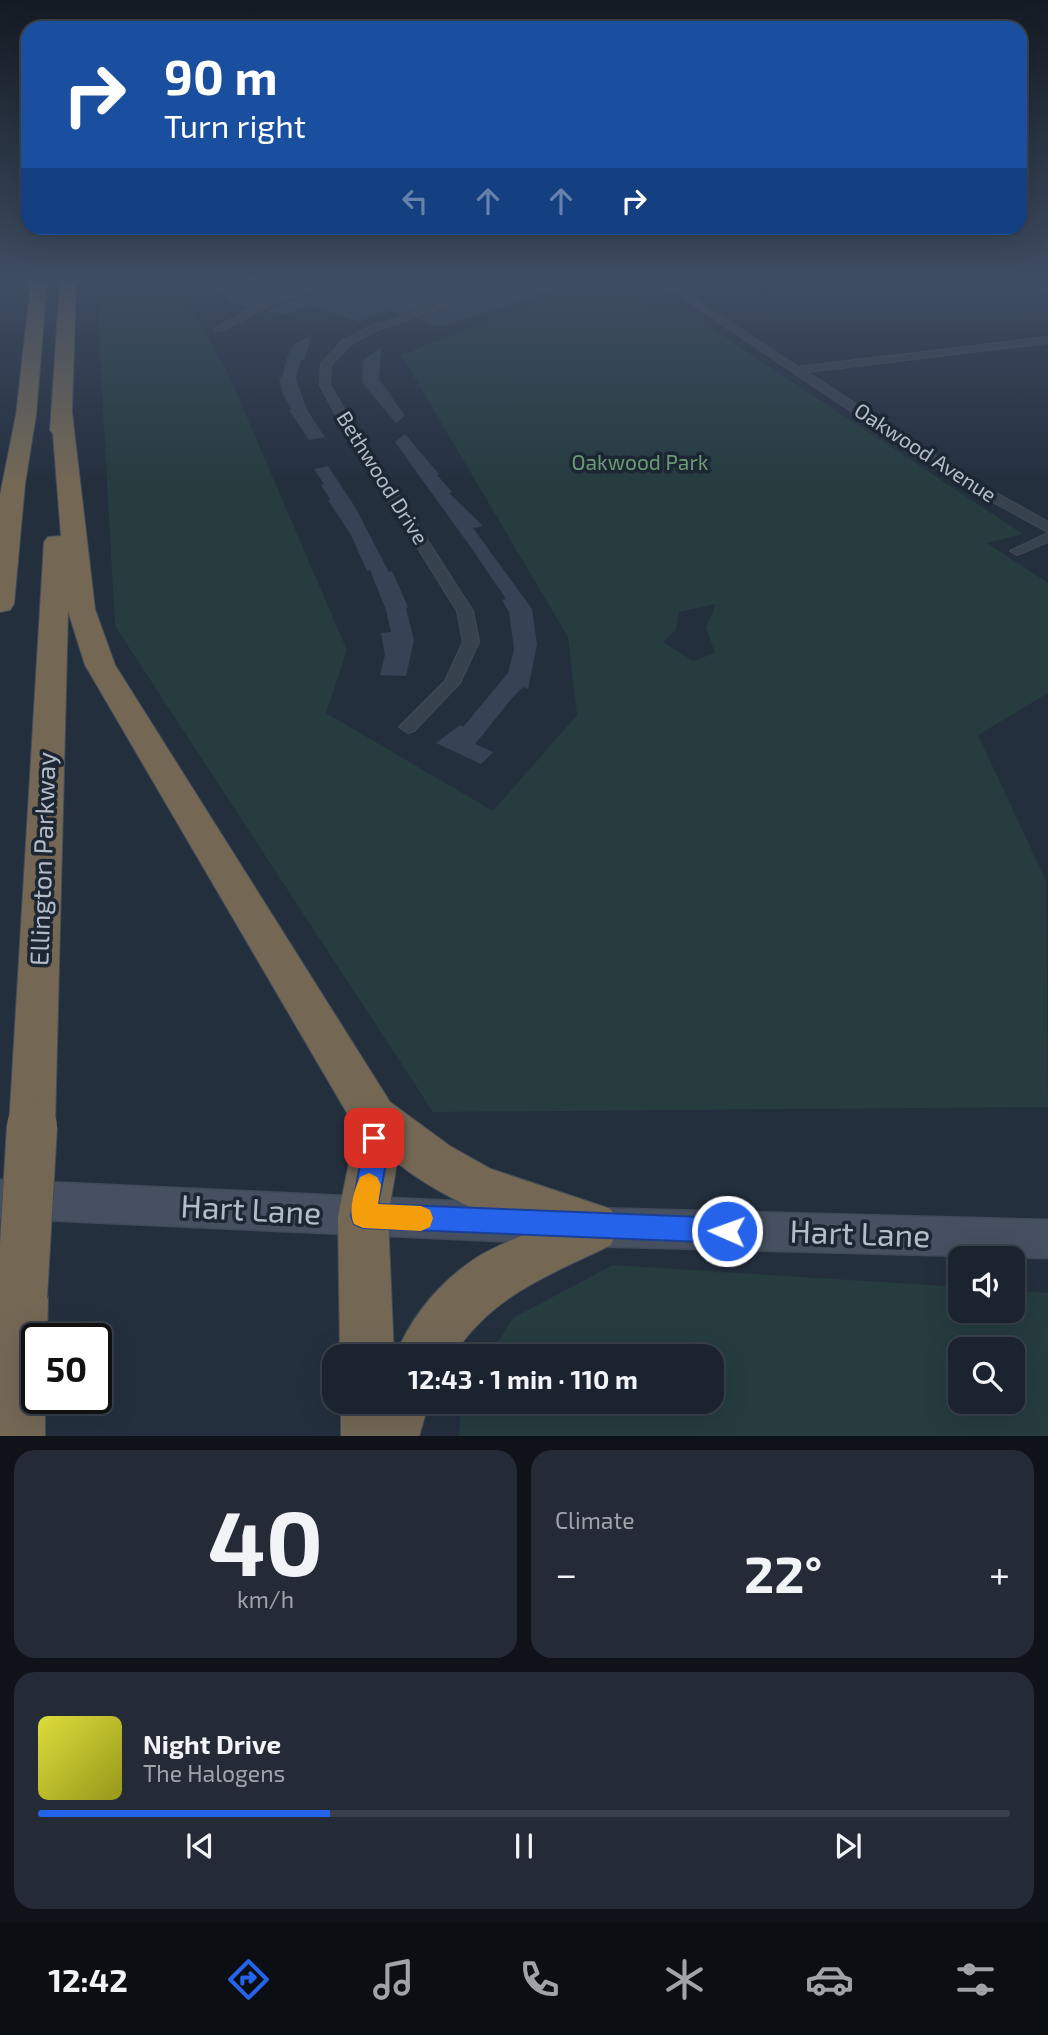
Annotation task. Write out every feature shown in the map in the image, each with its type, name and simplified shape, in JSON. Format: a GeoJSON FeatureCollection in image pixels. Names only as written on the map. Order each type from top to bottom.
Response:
{"type":"FeatureCollection","features":[{"type":"Feature","properties":{"kind":"highway"},"geometry":{"type":"LineString","coordinates":[[0,604],[13,484],[26,415],[32,349]]}},
{"type":"Feature","properties":{"kind":"highway","name":"Ellington Parkway"},"geometry":{"type":"LineString","coordinates":[[16,1436],[65,349]]}},
{"type":"Feature","properties":{"kind":"highway"},"geometry":{"type":"LineString","coordinates":[[62,412],[80,609],[100,665],[374,1117],[433,1162],[480,1189],[593,1227]]}},
{"type":"Feature","properties":{"kind":"highway"},"geometry":{"type":"LineString","coordinates":[[0,520],[13,484]]}},
{"type":"Feature","properties":{"kind":"highway"},"geometry":{"type":"LineString","coordinates":[[367,1344],[363,1216],[374,1158],[374,1117]]}},
{"type":"Feature","properties":{"kind":"highway"},"geometry":{"type":"LineString","coordinates":[[430,1344],[450,1312],[492,1277],[593,1227]]}},
{"type":"Feature","properties":{"kind":"highway"},"geometry":{"type":"LineString","coordinates":[[369,1414],[370,1436]]}},
{"type":"Feature","properties":{"kind":"highway"},"geometry":{"type":"LineString","coordinates":[[390,1436],[397,1414]]}},
{"type":"Feature","properties":{"kind":"main road","name":"Hart Lane"},"geometry":{"type":"LineString","coordinates":[[0,1199],[593,1227],[1048,1240]]}},
{"type":"Feature","properties":{"kind":"street","name":"Bethwood Drive"},"geometry":{"type":"LineString","coordinates":[[341,349],[326,364],[325,385],[465,611],[471,642],[452,683],[408,727]]}},
{"type":"Feature","properties":{"kind":"street","name":"Oakwood Avenue"},"geometry":{"type":"LineString","coordinates":[[765,349],[963,480],[1048,528]]}},
{"type":"Feature","properties":{"kind":"street"},"geometry":{"type":"LineString","coordinates":[[797,370],[973,349]]}},
{"type":"Feature","properties":{"kind":"street"},"geometry":{"type":"LineString","coordinates":[[1017,551],[1048,537]]}},
{"type":"Feature","properties":{"kind":"green space","name":"Oakwood Park"},"geometry":{"type":"Polygon","coordinates":[[[100,349],[214,349],[228,373],[347,650],[326,713],[493,811],[577,715],[568,637],[401,355],[417,349],[743,349],[1023,534],[987,543],[1048,583],[1048,693],[978,735],[1046,881],[1048,1107],[433,1112],[115,626],[100,349]],[[716,604],[679,612],[676,629],[663,642],[693,661],[715,653],[706,628],[716,604]]]}},
{"type":"Feature","properties":{"kind":"green space"},"geometry":{"type":"Polygon","coordinates":[[[613,1265],[948,1286],[948,1323],[1025,1323],[1025,1291],[1048,1293],[1048,1436],[459,1436],[460,1414],[724,1414],[724,1344],[497,1344],[513,1318],[613,1265]]]}},
{"type":"Feature","properties":{"kind":"building"},"geometry":{"type":"Polygon","coordinates":[[[292,349],[308,349],[304,360],[301,360],[296,379],[307,410],[325,437],[309,440],[289,410],[292,409],[283,395],[279,377],[282,377],[292,349]]]}},
{"type":"Feature","properties":{"kind":"building"},"geometry":{"type":"Polygon","coordinates":[[[381,349],[379,379],[405,416],[396,423],[362,382],[363,361],[381,349]]]}},
{"type":"Feature","properties":{"kind":"building"},"geometry":{"type":"Polygon","coordinates":[[[405,434],[439,474],[437,475],[452,492],[449,493],[483,526],[473,528],[532,609],[537,644],[528,689],[523,687],[513,697],[475,744],[493,752],[481,764],[436,743],[460,725],[463,727],[508,673],[514,649],[509,612],[502,600],[506,599],[395,442],[405,434]]]}},
{"type":"Feature","properties":{"kind":"building"},"geometry":{"type":"Polygon","coordinates":[[[328,466],[355,507],[389,572],[392,571],[408,607],[406,608],[414,640],[406,676],[380,675],[385,655],[381,633],[391,632],[386,610],[370,570],[367,571],[351,535],[328,500],[331,500],[314,469],[328,466]]]}},
{"type":"Feature","properties":{"kind":"slow traffic"},"geometry":{"type":"LineString","coordinates":[[369,1185],[363,1216],[421,1218]]}},
{"type":"Feature","properties":{"kind":"route"},"geometry":{"type":"LineString","coordinates":[[374,1138],[374,1158],[363,1216],[727,1231]]}}]}
